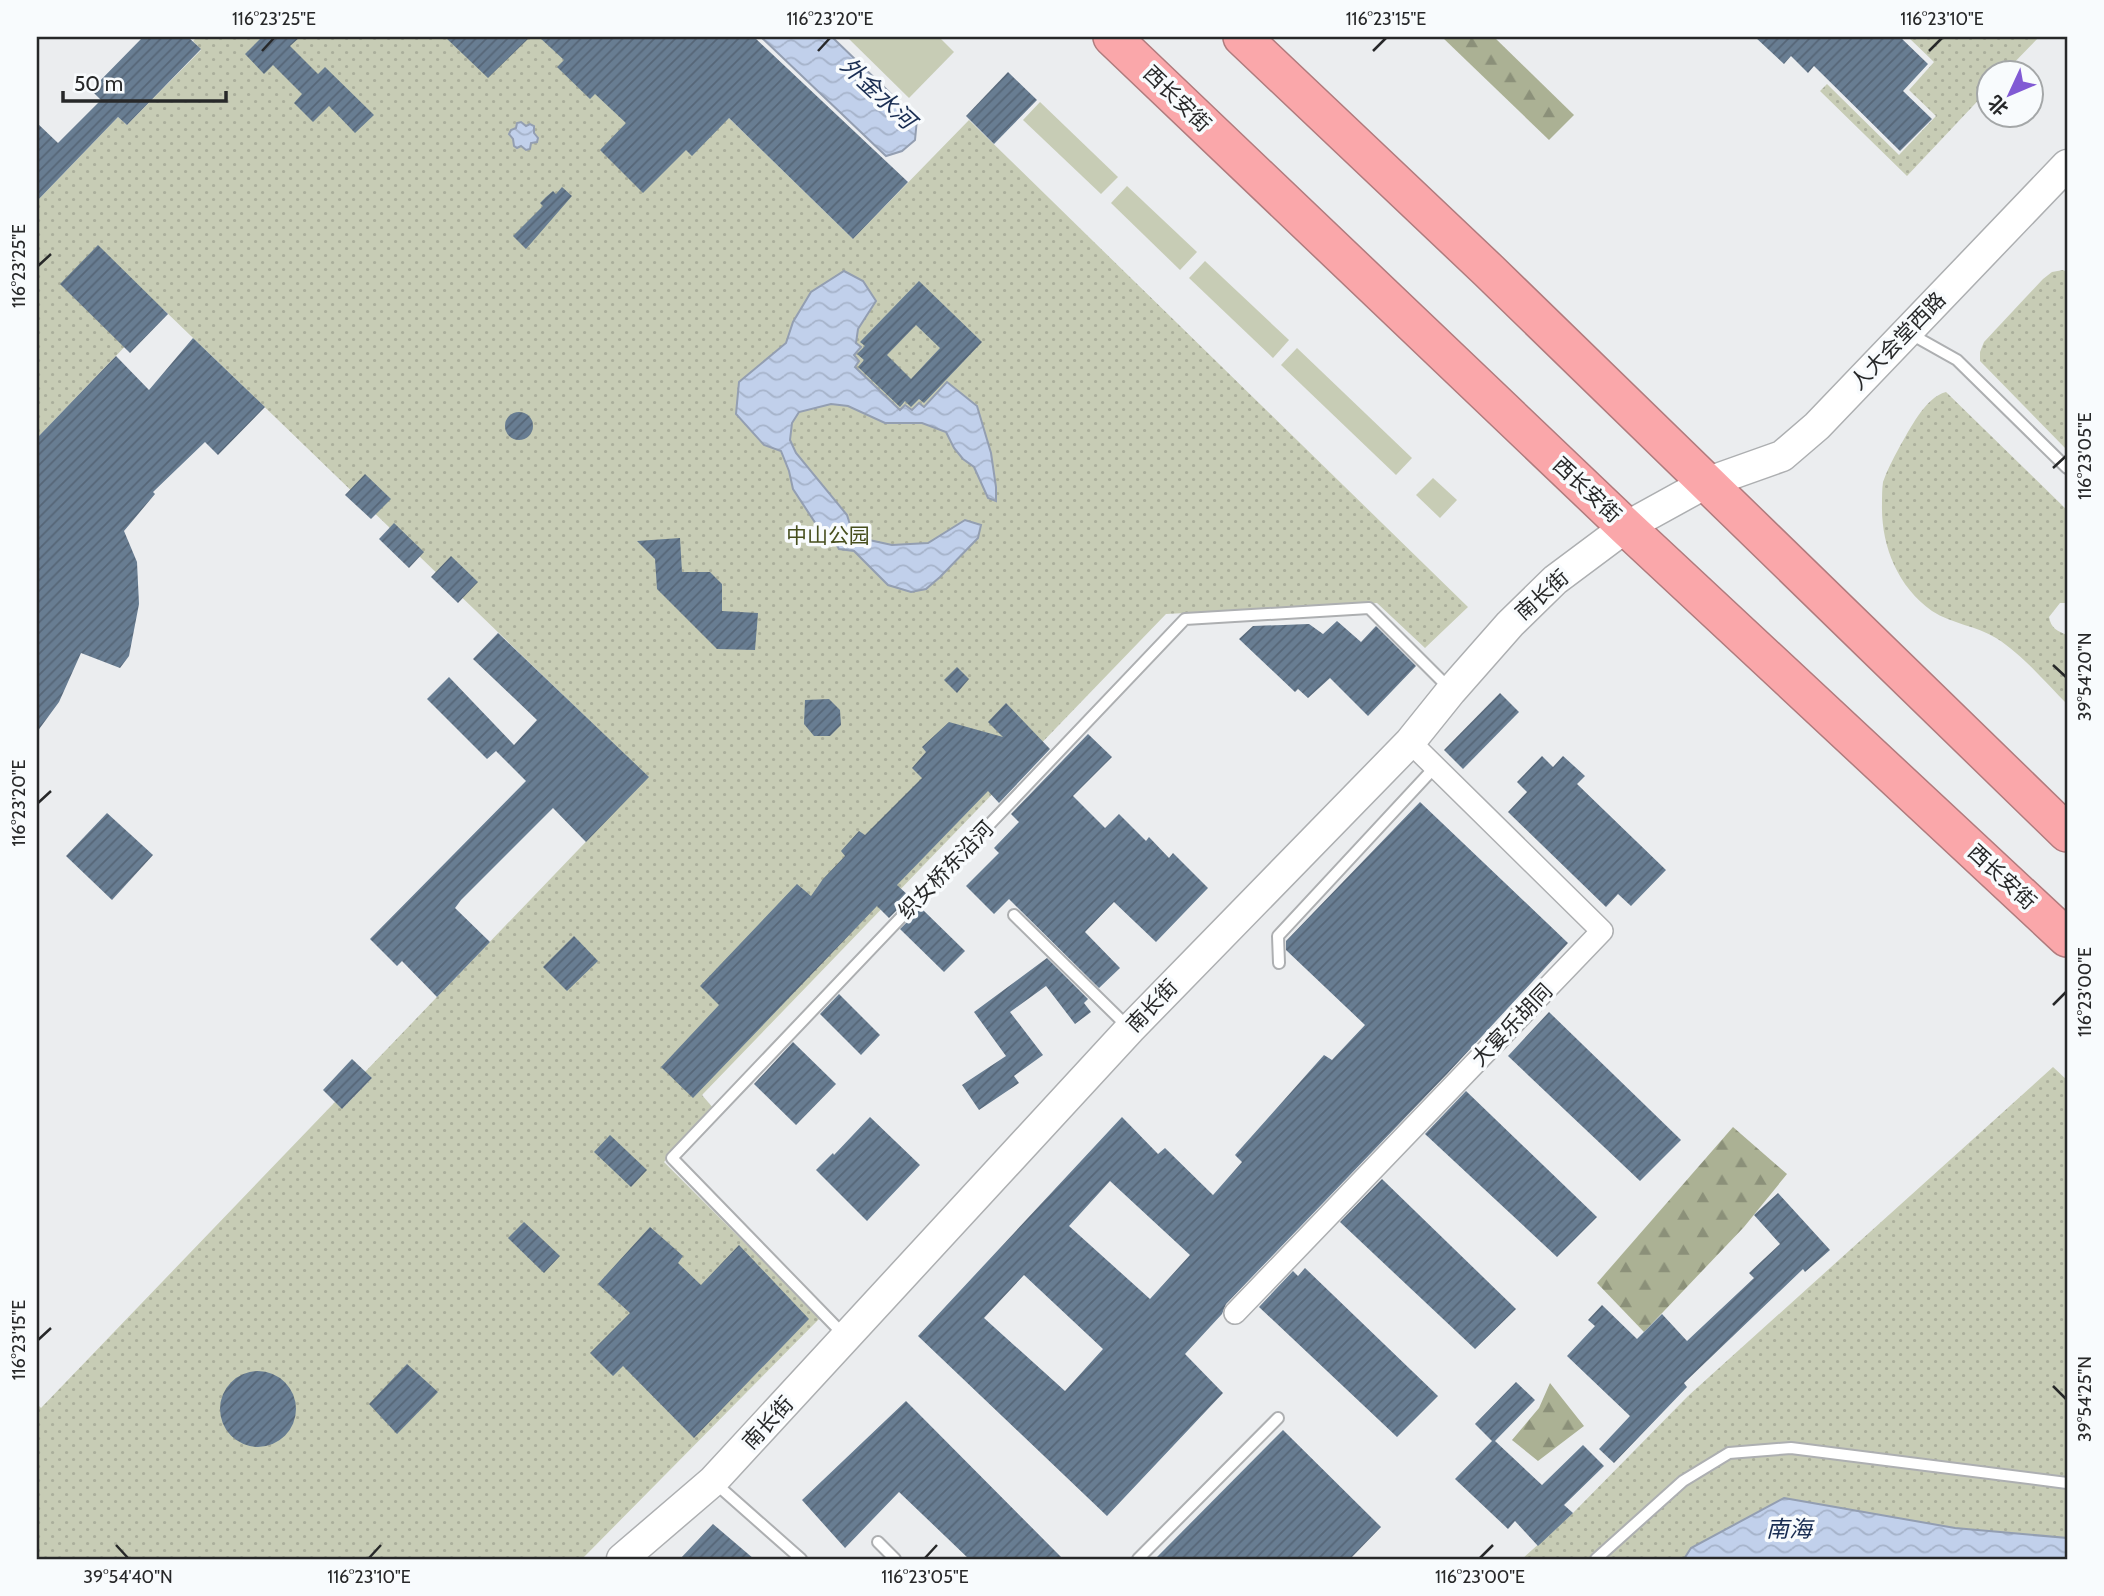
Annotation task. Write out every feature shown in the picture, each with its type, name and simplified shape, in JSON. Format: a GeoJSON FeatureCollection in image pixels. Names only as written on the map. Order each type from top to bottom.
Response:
{"type":"FeatureCollection","features":[{"type":"Feature","properties":{"kind":"highway","name":"西长安街"},"geometry":{"type":"LineString","coordinates":[[1112,37],[1626,527],[2067,938]]}},
{"type":"Feature","properties":{"kind":"highway"},"geometry":{"type":"LineString","coordinates":[[1242,37],[1488,270],[2067,833]]}},
{"type":"Feature","properties":{"kind":"street","name":"人大会堂西路"},"geometry":{"type":"LineString","coordinates":[[1706,483],[1782,456],[1817,426],[2067,165]]}},
{"type":"Feature","properties":{"kind":"street","name":"南长街"},"geometry":{"type":"LineString","coordinates":[[622,1559],[713,1481],[1130,1029],[1410,742],[1510,624],[1555,580],[1626,527],[1706,483]]}},
{"type":"Feature","properties":{"kind":"street","name":"大宴乐胡同"},"geometry":{"type":"LineString","coordinates":[[1235,1313],[1602,930],[1410,742]]}},
{"type":"Feature","properties":{"kind":"lane"},"geometry":{"type":"LineString","coordinates":[[1906,332],[1957,360],[2067,468]]}},
{"type":"Feature","properties":{"kind":"lane","name":"织女桥东沿河"},"geometry":{"type":"LineString","coordinates":[[847,1338],[672,1158],[1185,619],[1369,608],[1451,691]]}},
{"type":"Feature","properties":{"kind":"lane"},"geometry":{"type":"LineString","coordinates":[[1279,962],[1278,936],[1436,767]]}},
{"type":"Feature","properties":{"kind":"lane"},"geometry":{"type":"LineString","coordinates":[[1014,915],[1130,1029]]}},
{"type":"Feature","properties":{"kind":"lane"},"geometry":{"type":"LineString","coordinates":[[1138,1559],[1278,1418]]}},
{"type":"Feature","properties":{"kind":"lane"},"geometry":{"type":"LineString","coordinates":[[1596,1559],[1683,1481],[1729,1452],[1791,1448],[2067,1483]]}},
{"type":"Feature","properties":{"kind":"lane"},"geometry":{"type":"LineString","coordinates":[[713,1481],[801,1559]]}},
{"type":"Feature","properties":{"kind":"lane"},"geometry":{"type":"LineString","coordinates":[[878,1542],[895,1559]]}},
{"type":"Feature","properties":{"kind":"green space","name":"中山公园"},"geometry":{"type":"Polygon","coordinates":[[[197,37],[646,37],[853,239],[969,120],[1468,607],[1425,648],[1377,603],[1166,614],[702,1095],[714,1109],[664,1162],[820,1318],[582,1559],[37,1559],[37,1404],[41,1408],[335,1102],[343,1108],[372,1078],[365,1072],[648,777],[162,308],[37,438],[37,201],[118,117],[127,125],[201,50],[193,41],[197,37]]]}},
{"type":"Feature","properties":{"kind":"green space"},"geometry":{"type":"Polygon","coordinates":[[[847,37],[939,37],[954,52],[909,98],[847,37]]]}},
{"type":"Feature","properties":{"kind":"green space"},"geometry":{"type":"Polygon","coordinates":[[[1442,37],[1494,37],[1574,115],[1549,140],[1442,37]]]}},
{"type":"Feature","properties":{"kind":"green space"},"geometry":{"type":"Polygon","coordinates":[[[1908,37],[2039,37],[2017,60],[1974,60],[1974,105],[1907,176],[1820,91],[1827,84],[1899,155],[1936,116],[1909,90],[1934,62],[1908,37]]]}},
{"type":"Feature","properties":{"kind":"green space"},"geometry":{"type":"Polygon","coordinates":[[[1040,102],[1118,177],[1101,194],[1023,120],[1040,102]]]}},
{"type":"Feature","properties":{"kind":"green space"},"geometry":{"type":"Polygon","coordinates":[[[1127,186],[1197,252],[1180,270],[1111,203],[1127,186]]]}},
{"type":"Feature","properties":{"kind":"green space"},"geometry":{"type":"Polygon","coordinates":[[[1205,261],[1289,340],[1273,358],[1189,278],[1205,261]]]}},
{"type":"Feature","properties":{"kind":"green space"},"geometry":{"type":"Polygon","coordinates":[[[2052,272],[2067,272],[2067,450],[1980,361],[1984,342],[2043,279],[2052,272]]]}},
{"type":"Feature","properties":{"kind":"green space"},"geometry":{"type":"Polygon","coordinates":[[[1297,348],[1412,458],[1396,475],[1281,365],[1297,348]]]}},
{"type":"Feature","properties":{"kind":"green space"},"geometry":{"type":"Polygon","coordinates":[[[1946,392],[2067,510],[2067,603],[2060,603],[2049,617],[2055,629],[2067,635],[2067,704],[2006,645],[1989,634],[1932,611],[1920,601],[1901,577],[1888,549],[1882,519],[1883,482],[1918,416],[1931,400],[1946,392]]]}},
{"type":"Feature","properties":{"kind":"green space"},"geometry":{"type":"Polygon","coordinates":[[[1433,478],[1457,500],[1440,518],[1416,495],[1433,478]]]}},
{"type":"Feature","properties":{"kind":"green space"},"geometry":{"type":"Polygon","coordinates":[[[2053,1067],[2067,1080],[2067,1559],[1522,1559],[1573,1513],[1688,1396],[2053,1067]]]}},
{"type":"Feature","properties":{"kind":"green space"},"geometry":{"type":"Polygon","coordinates":[[[1733,1127],[1787,1174],[1744,1227],[1644,1332],[1597,1283],[1733,1127]]]}},
{"type":"Feature","properties":{"kind":"green space"},"geometry":{"type":"Polygon","coordinates":[[[1550,1383],[1584,1426],[1538,1461],[1512,1440],[1539,1408],[1550,1383]]]}},
{"type":"Feature","properties":{"kind":"water","name":"外金水河"},"geometry":{"type":"Polygon","coordinates":[[[761,37],[832,37],[917,119],[915,140],[902,151],[886,156],[761,37]]]}},
{"type":"Feature","properties":{"kind":"water"},"geometry":{"type":"Polygon","coordinates":[[[521,122],[526,126],[534,126],[534,133],[538,138],[537,142],[531,143],[530,149],[514,146],[509,134],[516,128],[517,123],[521,122]]]}},
{"type":"Feature","properties":{"kind":"water"},"geometry":{"type":"Polygon","coordinates":[[[844,271],[863,281],[876,301],[858,329],[856,343],[861,347],[854,355],[859,361],[855,367],[900,410],[905,405],[912,410],[919,403],[924,407],[947,382],[977,406],[991,453],[996,501],[988,498],[974,467],[954,448],[946,432],[922,423],[885,423],[848,406],[831,404],[799,412],[792,423],[790,440],[796,453],[847,515],[852,531],[860,538],[892,545],[928,543],[965,520],[981,525],[978,538],[926,589],[911,592],[888,585],[854,551],[839,549],[833,539],[816,524],[793,489],[781,451],[764,445],[736,414],[739,382],[786,343],[793,322],[811,292],[844,271]]]}},
{"type":"Feature","properties":{"kind":"water","name":"南海"},"geometry":{"type":"Polygon","coordinates":[[[1784,1498],[1955,1528],[2067,1538],[2067,1559],[1684,1559],[1691,1548],[1784,1498]]]}},
{"type":"Feature","properties":{"kind":"building"},"geometry":{"type":"Polygon","coordinates":[[[143,37],[188,37],[201,49],[127,125],[118,117],[37,201],[37,123],[58,143],[101,100],[91,90],[143,37]]]}},
{"type":"Feature","properties":{"kind":"building"},"geometry":{"type":"Polygon","coordinates":[[[262,37],[300,37],[290,46],[318,74],[325,67],[374,115],[355,133],[329,106],[313,122],[294,103],[302,94],[273,65],[264,74],[245,54],[262,37]]]}},
{"type":"Feature","properties":{"kind":"building"},"geometry":{"type":"Polygon","coordinates":[[[445,37],[530,37],[488,78],[445,37]]]}},
{"type":"Feature","properties":{"kind":"building"},"geometry":{"type":"Polygon","coordinates":[[[539,37],[754,37],[908,182],[853,239],[729,118],[692,156],[686,150],[643,193],[600,150],[626,123],[595,94],[590,99],[557,67],[564,60],[539,37]]]}},
{"type":"Feature","properties":{"kind":"building"},"geometry":{"type":"Polygon","coordinates":[[[1755,37],[1900,37],[1928,64],[1903,91],[1932,119],[1900,151],[1814,66],[1808,73],[1791,56],[1784,64],[1755,37]]]}},
{"type":"Feature","properties":{"kind":"building"},"geometry":{"type":"Polygon","coordinates":[[[1008,72],[1037,100],[994,144],[966,116],[1008,72]]]}},
{"type":"Feature","properties":{"kind":"building"},"geometry":{"type":"Polygon","coordinates":[[[562,187],[572,196],[526,249],[513,236],[543,206],[540,203],[553,191],[556,194],[562,187]]]}},
{"type":"Feature","properties":{"kind":"building"},"geometry":{"type":"Polygon","coordinates":[[[98,245],[168,314],[130,353],[60,284],[98,245]]]}},
{"type":"Feature","properties":{"kind":"building"},"geometry":{"type":"Polygon","coordinates":[[[919,281],[982,342],[924,403],[919,399],[911,407],[905,401],[900,407],[858,367],[864,360],[857,354],[865,346],[860,342],[919,281]],[[916,325],[887,355],[911,379],[940,348],[916,325]]]}},
{"type":"Feature","properties":{"kind":"building"},"geometry":{"type":"Polygon","coordinates":[[[193,338],[265,407],[218,455],[205,442],[153,492],[155,494],[124,531],[137,562],[139,604],[129,656],[120,668],[81,653],[59,702],[37,732],[37,438],[116,356],[149,390],[193,338]]]}},
{"type":"Feature","properties":{"kind":"building"},"geometry":{"type":"Polygon","coordinates":[[[519,412],[529,416],[533,426],[529,436],[519,440],[509,436],[505,426],[509,416],[519,412]]]}},
{"type":"Feature","properties":{"kind":"building"},"geometry":{"type":"Polygon","coordinates":[[[365,474],[391,499],[371,519],[345,495],[365,474]]]}},
{"type":"Feature","properties":{"kind":"building"},"geometry":{"type":"Polygon","coordinates":[[[394,523],[424,552],[409,568],[379,539],[394,523]]]}},
{"type":"Feature","properties":{"kind":"building"},"geometry":{"type":"Polygon","coordinates":[[[680,538],[682,572],[710,572],[722,584],[722,611],[758,613],[755,650],[717,649],[657,589],[655,559],[637,541],[680,538]]]}},
{"type":"Feature","properties":{"kind":"building"},"geometry":{"type":"Polygon","coordinates":[[[451,556],[478,582],[458,603],[431,577],[451,556]]]}},
{"type":"Feature","properties":{"kind":"building"},"geometry":{"type":"Polygon","coordinates":[[[1337,621],[1361,642],[1376,626],[1416,666],[1368,716],[1330,678],[1308,698],[1298,689],[1295,692],[1239,639],[1253,626],[1309,624],[1323,634],[1337,621]]]}},
{"type":"Feature","properties":{"kind":"building"},"geometry":{"type":"Polygon","coordinates":[[[498,633],[649,777],[586,842],[553,808],[461,900],[455,908],[490,942],[437,997],[402,961],[397,966],[370,939],[526,781],[496,751],[487,759],[427,699],[449,677],[514,745],[537,720],[473,659],[498,633]]]}},
{"type":"Feature","properties":{"kind":"building"},"geometry":{"type":"Polygon","coordinates":[[[957,667],[969,679],[957,693],[944,680],[957,667]]]}},
{"type":"Feature","properties":{"kind":"building"},"geometry":{"type":"Polygon","coordinates":[[[1500,693],[1519,712],[1463,769],[1444,750],[1500,693]]]}},
{"type":"Feature","properties":{"kind":"building"},"geometry":{"type":"Polygon","coordinates":[[[829,699],[840,710],[841,725],[830,736],[814,736],[804,724],[805,700],[829,699]]]}},
{"type":"Feature","properties":{"kind":"building"},"geometry":{"type":"Polygon","coordinates":[[[1006,703],[1050,749],[999,803],[988,791],[897,885],[910,897],[889,918],[877,906],[693,1098],[661,1067],[719,1005],[700,986],[797,884],[811,896],[845,856],[841,851],[859,831],[865,835],[922,778],[912,768],[926,752],[922,747],[949,722],[1003,737],[988,722],[1006,703]]]}},
{"type":"Feature","properties":{"kind":"building"},"geometry":{"type":"Polygon","coordinates":[[[1088,734],[1112,757],[1073,796],[1105,828],[1119,814],[1146,841],[1149,837],[1169,858],[1173,853],[1208,888],[1156,942],[1114,902],[1085,932],[1120,968],[1099,988],[1009,899],[994,914],[966,886],[999,853],[994,848],[1019,822],[1011,814],[1088,734]]]}},
{"type":"Feature","properties":{"kind":"building"},"geometry":{"type":"Polygon","coordinates":[[[1542,756],[1553,767],[1563,756],[1585,776],[1577,784],[1666,870],[1631,906],[1618,894],[1606,907],[1508,812],[1527,792],[1517,782],[1542,756]]]}},
{"type":"Feature","properties":{"kind":"building"},"geometry":{"type":"Polygon","coordinates":[[[1420,802],[1568,943],[1448,1073],[1226,1304],[1222,1314],[1185,1354],[1223,1393],[1107,1516],[918,1336],[1122,1117],[1158,1154],[1165,1148],[1213,1195],[1242,1162],[1235,1155],[1324,1055],[1332,1060],[1365,1025],[1286,950],[1286,941],[1420,802]],[[1110,1181],[1069,1226],[1150,1299],[1190,1255],[1110,1181]],[[1024,1275],[984,1318],[1065,1391],[1103,1349],[1024,1275]]]}},
{"type":"Feature","properties":{"kind":"building"},"geometry":{"type":"Polygon","coordinates":[[[107,813],[153,855],[112,900],[66,856],[107,813]]]}},
{"type":"Feature","properties":{"kind":"building"},"geometry":{"type":"Polygon","coordinates":[[[921,908],[965,951],[944,972],[900,929],[921,908]]]}},
{"type":"Feature","properties":{"kind":"building"},"geometry":{"type":"Polygon","coordinates":[[[574,936],[598,961],[567,991],[543,967],[574,936]]]}},
{"type":"Feature","properties":{"kind":"building"},"geometry":{"type":"Polygon","coordinates":[[[1047,958],[1088,999],[1084,1003],[1091,1012],[1075,1024],[1046,986],[1010,1012],[1043,1055],[1014,1076],[1019,1083],[979,1110],[962,1085],[1006,1056],[974,1012],[1047,958]]]}},
{"type":"Feature","properties":{"kind":"building"},"geometry":{"type":"Polygon","coordinates":[[[839,994],[880,1035],[861,1055],[820,1014],[839,994]]]}},
{"type":"Feature","properties":{"kind":"building"},"geometry":{"type":"Polygon","coordinates":[[[1549,1012],[1681,1140],[1640,1181],[1508,1056],[1549,1012]]]}},
{"type":"Feature","properties":{"kind":"building"},"geometry":{"type":"Polygon","coordinates":[[[793,1042],[836,1084],[796,1125],[754,1084],[793,1042]]]}},
{"type":"Feature","properties":{"kind":"building"},"geometry":{"type":"Polygon","coordinates":[[[352,1059],[372,1078],[342,1109],[323,1090],[352,1059]]]}},
{"type":"Feature","properties":{"kind":"building"},"geometry":{"type":"Polygon","coordinates":[[[1466,1091],[1597,1217],[1557,1257],[1425,1134],[1466,1091]]]}},
{"type":"Feature","properties":{"kind":"building"},"geometry":{"type":"Polygon","coordinates":[[[870,1117],[920,1165],[867,1221],[816,1170],[870,1117]]]}},
{"type":"Feature","properties":{"kind":"building"},"geometry":{"type":"Polygon","coordinates":[[[610,1135],[647,1170],[631,1187],[594,1152],[610,1135]]]}},
{"type":"Feature","properties":{"kind":"building"},"geometry":{"type":"Polygon","coordinates":[[[1382,1179],[1516,1309],[1475,1349],[1340,1222],[1382,1179]]]}},
{"type":"Feature","properties":{"kind":"building"},"geometry":{"type":"Polygon","coordinates":[[[1778,1193],[1830,1250],[1805,1272],[1803,1269],[1684,1383],[1687,1387],[1614,1463],[1599,1449],[1630,1416],[1567,1356],[1595,1326],[1588,1320],[1602,1305],[1637,1339],[1662,1314],[1687,1341],[1754,1278],[1749,1273],[1780,1244],[1754,1215],[1778,1193]]]}},
{"type":"Feature","properties":{"kind":"building"},"geometry":{"type":"Polygon","coordinates":[[[524,1222],[560,1256],[544,1273],[508,1238],[524,1222]]]}},
{"type":"Feature","properties":{"kind":"building"},"geometry":{"type":"Polygon","coordinates":[[[650,1227],[683,1256],[678,1263],[701,1285],[739,1245],[809,1319],[694,1438],[623,1366],[613,1376],[590,1353],[630,1313],[598,1284],[650,1227]]]}},
{"type":"Feature","properties":{"kind":"building"},"geometry":{"type":"Polygon","coordinates":[[[1305,1268],[1438,1396],[1397,1437],[1259,1307],[1293,1271],[1298,1276],[1305,1268]]]}},
{"type":"Feature","properties":{"kind":"building"},"geometry":{"type":"Polygon","coordinates":[[[407,1364],[438,1392],[397,1434],[369,1404],[407,1364]]]}},
{"type":"Feature","properties":{"kind":"building"},"geometry":{"type":"Polygon","coordinates":[[[258,1371],[272,1374],[285,1382],[293,1395],[296,1409],[293,1423],[285,1436],[272,1444],[258,1447],[244,1444],[231,1436],[223,1423],[220,1409],[223,1395],[231,1382],[244,1374],[258,1371]]]}},
{"type":"Feature","properties":{"kind":"building"},"geometry":{"type":"Polygon","coordinates":[[[1516,1382],[1535,1400],[1495,1441],[1542,1485],[1583,1445],[1604,1466],[1564,1505],[1573,1513],[1538,1546],[1515,1521],[1508,1529],[1455,1479],[1492,1441],[1475,1424],[1516,1382]]]}},
{"type":"Feature","properties":{"kind":"building"},"geometry":{"type":"Polygon","coordinates":[[[906,1401],[1063,1559],[969,1559],[899,1492],[845,1548],[802,1500],[906,1401]]]}},
{"type":"Feature","properties":{"kind":"building"},"geometry":{"type":"Polygon","coordinates":[[[1283,1430],[1381,1527],[1350,1559],[1155,1559],[1283,1430]]]}},
{"type":"Feature","properties":{"kind":"building"},"geometry":{"type":"Polygon","coordinates":[[[713,1524],[754,1559],[680,1559],[713,1524]]]}}]}
